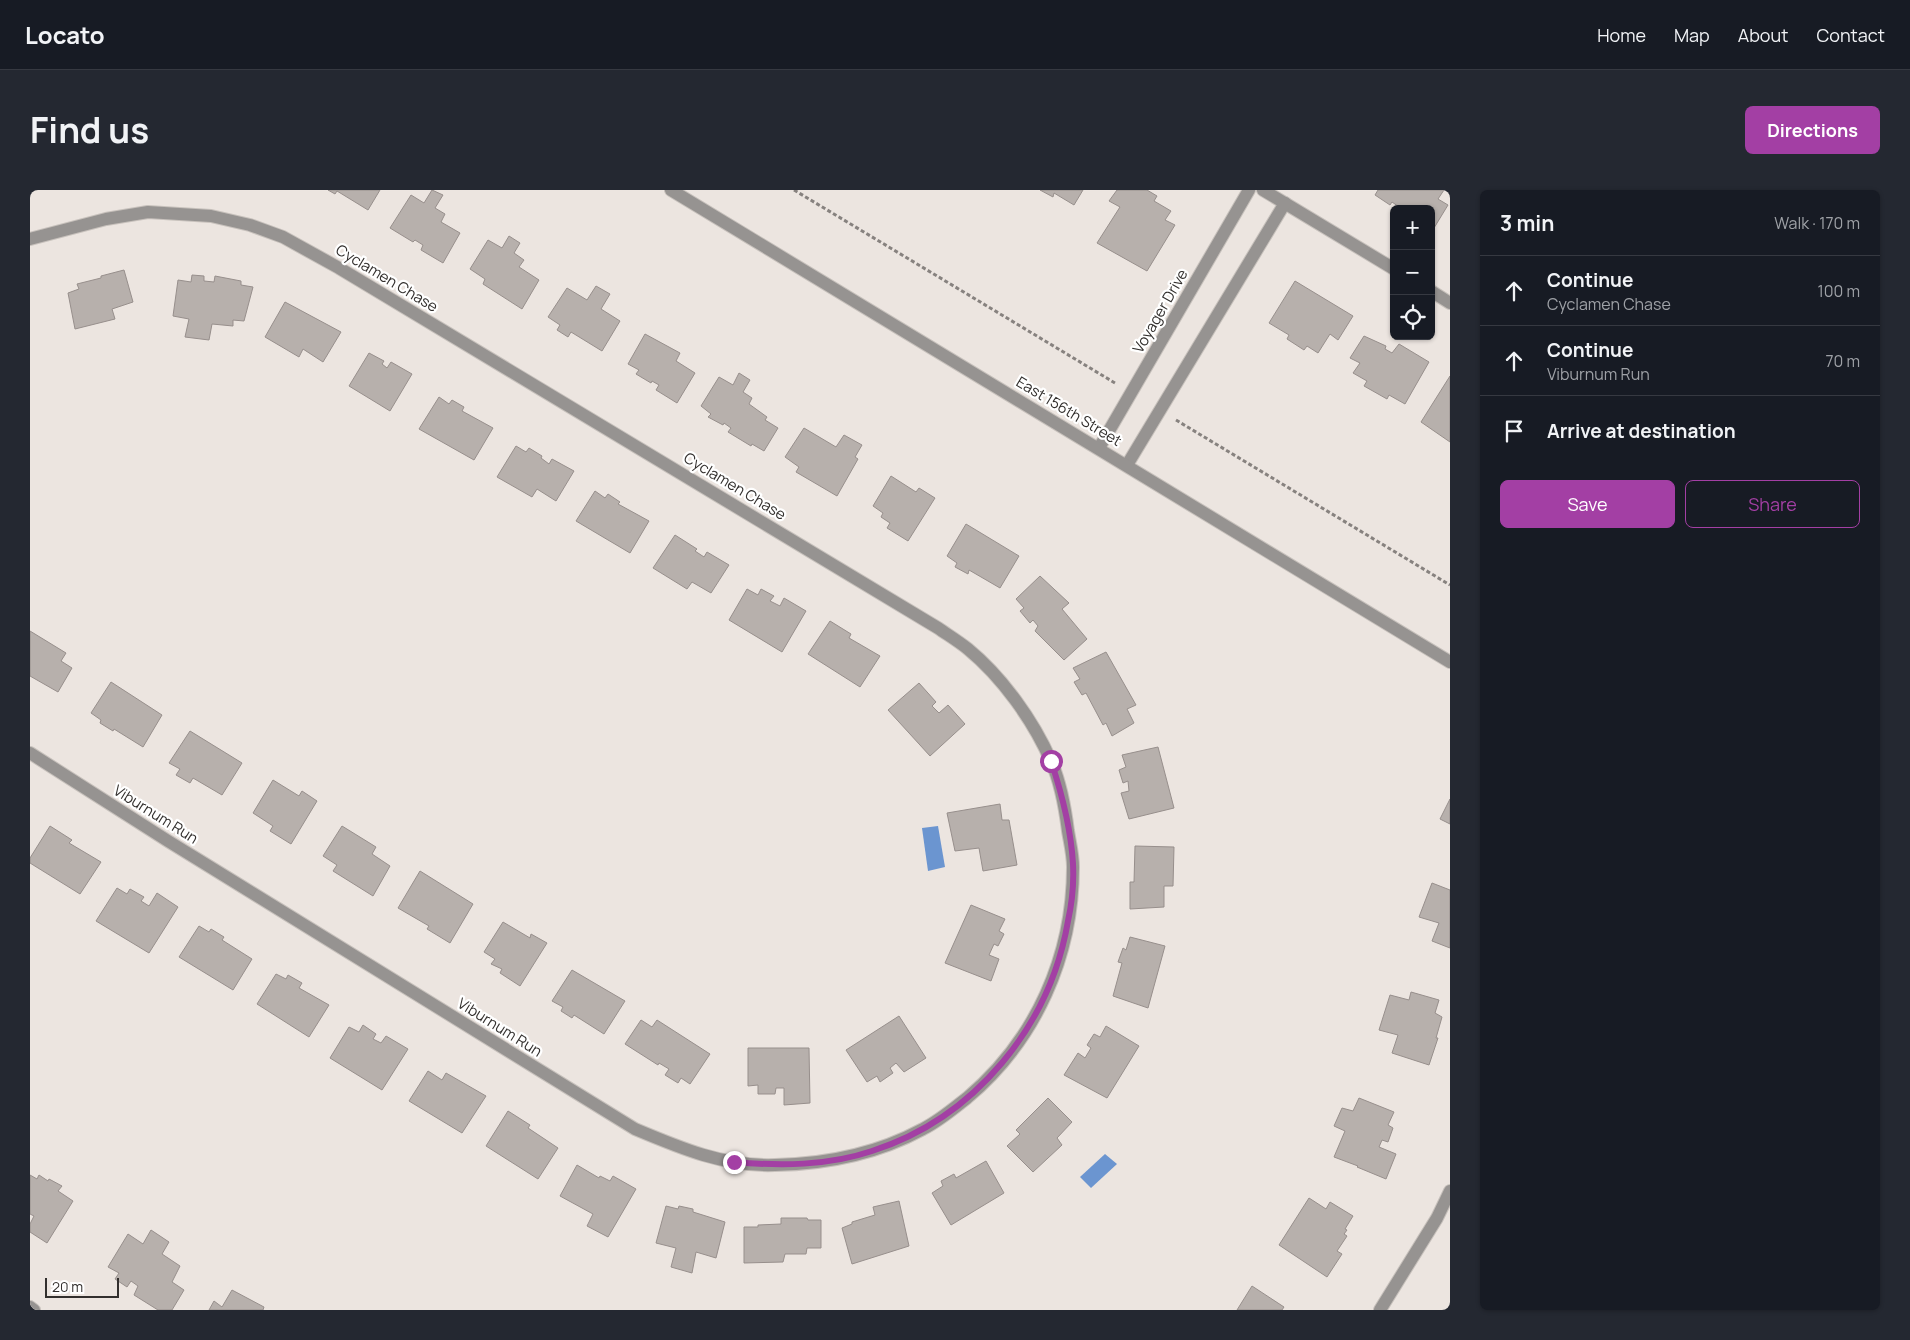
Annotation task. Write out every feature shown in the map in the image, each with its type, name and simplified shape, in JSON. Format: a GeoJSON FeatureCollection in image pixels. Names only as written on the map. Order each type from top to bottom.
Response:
{"type":"FeatureCollection","features":[{"type":"Feature","properties":{"kind":"street","name":"East 156th Street"},"geometry":{"type":"LineString","coordinates":[[671,190],[1450,662]]}},
{"type":"Feature","properties":{"kind":"street","name":"Voyager Drive"},"geometry":{"type":"LineString","coordinates":[[1099,448],[1249,190]]}},
{"type":"Feature","properties":{"kind":"street"},"geometry":{"type":"LineString","coordinates":[[1263,190],[1390,267]]}},
{"type":"Feature","properties":{"kind":"street"},"geometry":{"type":"LineString","coordinates":[[1126,465],[1285,203]]}},
{"type":"Feature","properties":{"kind":"street","name":"Cyclamen Chase"},"geometry":{"type":"LineString","coordinates":[[30,239],[106,219],[148,212],[211,216],[250,225],[283,237],[340,268],[895,601],[968,649],[992,672],[1016,702],[1036,732],[1051,761],[1061,789],[1073,865],[1071,905],[1064,947],[1053,980],[1034,1020],[1010,1054],[983,1084]]}},
{"type":"Feature","properties":{"kind":"street"},"geometry":{"type":"LineString","coordinates":[[1435,294],[1450,303]]}},
{"type":"Feature","properties":{"kind":"street","name":"Viburnum Run"},"geometry":{"type":"LineString","coordinates":[[30,753],[168,841],[635,1129],[695,1154],[734,1162],[773,1166],[828,1162],[872,1151],[923,1129],[955,1108],[983,1084]]}},
{"type":"Feature","properties":{"kind":"street"},"geometry":{"type":"LineString","coordinates":[[1380,1310],[1437,1218],[1450,1191]]}},
{"type":"Feature","properties":{"kind":"street"},"geometry":{"type":"LineString","coordinates":[[30,1308],[34,1310]]}},
{"type":"Feature","properties":{"kind":"water"},"geometry":{"type":"Polygon","coordinates":[[[938,826],[945,867],[928,871],[922,828],[938,826]]]}},
{"type":"Feature","properties":{"kind":"water"},"geometry":{"type":"Polygon","coordinates":[[[1105,1154],[1117,1164],[1091,1188],[1080,1177],[1105,1154]]]}},
{"type":"Feature","properties":{"kind":"building"},"geometry":{"type":"Polygon","coordinates":[[[328,190],[380,190],[368,210],[337,191],[335,194],[328,190]]]}},
{"type":"Feature","properties":{"kind":"building"},"geometry":{"type":"Polygon","coordinates":[[[432,190],[443,195],[435,208],[445,214],[441,222],[460,233],[443,263],[421,250],[423,245],[415,240],[413,242],[390,228],[411,195],[424,203],[432,190]]]}},
{"type":"Feature","properties":{"kind":"building"},"geometry":{"type":"Polygon","coordinates":[[[1040,190],[1083,190],[1074,205],[1054,193],[1053,197],[1040,190]]]}},
{"type":"Feature","properties":{"kind":"building"},"geometry":{"type":"Polygon","coordinates":[[[1117,190],[1147,190],[1157,196],[1154,201],[1171,211],[1165,220],[1175,225],[1147,271],[1097,243],[1120,207],[1109,201],[1117,190]]]}},
{"type":"Feature","properties":{"kind":"building"},"geometry":{"type":"Polygon","coordinates":[[[1378,190],[1444,190],[1438,199],[1448,205],[1435,226],[1435,205],[1396,205],[1392,202],[1390,205],[1375,195],[1378,190]]]}},
{"type":"Feature","properties":{"kind":"building"},"geometry":{"type":"Polygon","coordinates":[[[509,236],[520,243],[514,253],[524,260],[519,267],[539,280],[522,309],[483,284],[485,279],[470,269],[488,240],[502,248],[509,236]]]}},
{"type":"Feature","properties":{"kind":"building"},"geometry":{"type":"Polygon","coordinates":[[[124,270],[133,302],[112,309],[115,319],[75,329],[68,293],[79,289],[77,284],[124,270]]]}},
{"type":"Feature","properties":{"kind":"building"},"geometry":{"type":"Polygon","coordinates":[[[192,275],[204,276],[204,281],[214,282],[215,276],[241,281],[241,285],[253,287],[244,321],[233,320],[233,326],[212,324],[209,340],[185,337],[189,319],[173,316],[178,280],[191,282],[192,275]]]}},
{"type":"Feature","properties":{"kind":"building"},"geometry":{"type":"Polygon","coordinates":[[[1295,281],[1353,316],[1338,340],[1330,334],[1318,353],[1307,346],[1304,350],[1287,339],[1289,335],[1269,323],[1295,281]]]}},
{"type":"Feature","properties":{"kind":"building"},"geometry":{"type":"Polygon","coordinates":[[[596,286],[610,294],[601,309],[620,321],[602,351],[571,332],[568,337],[557,330],[560,325],[548,317],[567,288],[587,300],[596,286]]]}},
{"type":"Feature","properties":{"kind":"building"},"geometry":{"type":"Polygon","coordinates":[[[285,302],[341,332],[323,362],[303,349],[299,357],[265,337],[285,302]]]}},
{"type":"Feature","properties":{"kind":"building"},"geometry":{"type":"Polygon","coordinates":[[[645,334],[680,353],[676,361],[695,373],[677,403],[656,390],[659,385],[652,381],[651,383],[636,374],[639,370],[628,364],[645,334]]]}},
{"type":"Feature","properties":{"kind":"building"},"geometry":{"type":"Polygon","coordinates":[[[1364,336],[1386,346],[1385,349],[1392,353],[1399,344],[1429,362],[1405,404],[1389,395],[1387,399],[1364,386],[1367,381],[1353,373],[1360,363],[1350,358],[1364,336]]]}},
{"type":"Feature","properties":{"kind":"building"},"geometry":{"type":"Polygon","coordinates":[[[369,353],[384,361],[382,364],[387,368],[391,362],[412,374],[390,411],[349,386],[369,353]]]}},
{"type":"Feature","properties":{"kind":"building"},"geometry":{"type":"Polygon","coordinates":[[[739,373],[750,380],[743,392],[752,398],[749,404],[767,417],[765,420],[778,428],[764,451],[752,444],[751,446],[728,432],[731,428],[708,417],[711,414],[701,406],[719,377],[733,385],[739,373]]]}},
{"type":"Feature","properties":{"kind":"building"},"geometry":{"type":"Polygon","coordinates":[[[1450,376],[1450,442],[1421,422],[1450,376]]]}},
{"type":"Feature","properties":{"kind":"building"},"geometry":{"type":"Polygon","coordinates":[[[439,397],[449,404],[452,400],[464,407],[462,411],[493,428],[474,460],[419,429],[439,397]]]}},
{"type":"Feature","properties":{"kind":"building"},"geometry":{"type":"Polygon","coordinates":[[[804,428],[836,447],[844,435],[862,445],[855,457],[858,459],[837,496],[796,472],[799,467],[785,457],[804,428]]]}},
{"type":"Feature","properties":{"kind":"building"},"geometry":{"type":"Polygon","coordinates":[[[516,446],[526,452],[529,448],[542,456],[541,458],[549,464],[552,459],[574,471],[556,501],[537,489],[532,497],[497,477],[516,446]]]}},
{"type":"Feature","properties":{"kind":"building"},"geometry":{"type":"Polygon","coordinates":[[[891,476],[916,492],[919,488],[935,498],[908,541],[887,528],[890,523],[881,517],[883,513],[873,506],[891,476]]]}},
{"type":"Feature","properties":{"kind":"building"},"geometry":{"type":"Polygon","coordinates":[[[595,491],[605,498],[608,494],[620,502],[618,504],[649,521],[630,553],[576,521],[595,491]]]}},
{"type":"Feature","properties":{"kind":"building"},"geometry":{"type":"Polygon","coordinates":[[[966,524],[1019,556],[1000,588],[969,570],[968,574],[955,567],[957,563],[947,556],[966,524]]]}},
{"type":"Feature","properties":{"kind":"building"},"geometry":{"type":"Polygon","coordinates":[[[675,535],[697,549],[695,551],[704,557],[707,552],[729,565],[711,593],[692,582],[687,589],[653,568],[675,535]]]}},
{"type":"Feature","properties":{"kind":"building"},"geometry":{"type":"Polygon","coordinates":[[[1040,576],[1069,603],[1062,609],[1087,639],[1064,660],[1035,631],[1038,626],[1033,620],[1030,623],[1020,611],[1024,608],[1016,599],[1040,576]]]}},
{"type":"Feature","properties":{"kind":"building"},"geometry":{"type":"Polygon","coordinates":[[[747,589],[758,595],[761,589],[774,596],[770,601],[780,606],[784,598],[806,611],[782,652],[729,620],[747,589]]]}},
{"type":"Feature","properties":{"kind":"building"},"geometry":{"type":"Polygon","coordinates":[[[830,621],[851,634],[849,638],[880,656],[860,687],[808,654],[830,621]]]}},
{"type":"Feature","properties":{"kind":"building"},"geometry":{"type":"Polygon","coordinates":[[[30,631],[66,653],[61,661],[72,668],[58,692],[30,676],[30,631]]]}},
{"type":"Feature","properties":{"kind":"building"},"geometry":{"type":"Polygon","coordinates":[[[1106,652],[1136,705],[1127,709],[1134,723],[1112,736],[1106,723],[1103,725],[1086,693],[1082,695],[1074,682],[1080,679],[1073,668],[1106,652]]]}},
{"type":"Feature","properties":{"kind":"building"},"geometry":{"type":"Polygon","coordinates":[[[111,682],[162,715],[143,747],[114,729],[113,731],[100,723],[101,720],[91,713],[111,682]]]}},
{"type":"Feature","properties":{"kind":"building"},"geometry":{"type":"Polygon","coordinates":[[[919,683],[936,702],[932,706],[939,713],[948,705],[965,724],[930,756],[888,710],[919,683]]]}},
{"type":"Feature","properties":{"kind":"building"},"geometry":{"type":"Polygon","coordinates":[[[190,731],[242,763],[222,795],[193,778],[190,783],[176,775],[180,769],[169,763],[190,731]]]}},
{"type":"Feature","properties":{"kind":"building"},"geometry":{"type":"Polygon","coordinates":[[[1158,747],[1174,808],[1129,819],[1121,793],[1129,791],[1128,781],[1123,783],[1119,770],[1126,767],[1122,755],[1158,747]]]}},
{"type":"Feature","properties":{"kind":"building"},"geometry":{"type":"Polygon","coordinates":[[[273,780],[299,796],[302,791],[317,801],[291,844],[270,831],[273,826],[253,813],[273,780]]]}},
{"type":"Feature","properties":{"kind":"building"},"geometry":{"type":"Polygon","coordinates":[[[1450,799],[1450,824],[1440,819],[1450,799]]]}},
{"type":"Feature","properties":{"kind":"building"},"geometry":{"type":"Polygon","coordinates":[[[1000,804],[1002,820],[1009,820],[1017,865],[983,871],[979,848],[955,851],[947,813],[1000,804]]]}},
{"type":"Feature","properties":{"kind":"building"},"geometry":{"type":"Polygon","coordinates":[[[50,826],[72,840],[69,843],[101,862],[80,894],[30,863],[30,858],[50,826]]]}},
{"type":"Feature","properties":{"kind":"building"},"geometry":{"type":"Polygon","coordinates":[[[342,826],[376,847],[372,854],[390,866],[373,896],[333,871],[337,865],[323,856],[342,826]]]}},
{"type":"Feature","properties":{"kind":"building"},"geometry":{"type":"Polygon","coordinates":[[[1135,846],[1174,847],[1173,886],[1164,886],[1164,907],[1130,909],[1130,882],[1134,882],[1135,846]]]}},
{"type":"Feature","properties":{"kind":"building"},"geometry":{"type":"Polygon","coordinates":[[[420,871],[473,904],[450,943],[427,929],[429,926],[398,908],[420,871]]]}},
{"type":"Feature","properties":{"kind":"building"},"geometry":{"type":"Polygon","coordinates":[[[1432,883],[1450,890],[1450,948],[1432,941],[1439,923],[1419,917],[1432,883]]]}},
{"type":"Feature","properties":{"kind":"building"},"geometry":{"type":"Polygon","coordinates":[[[117,888],[127,894],[130,889],[144,897],[141,901],[149,906],[157,893],[178,907],[149,953],[96,921],[117,888]]]}},
{"type":"Feature","properties":{"kind":"building"},"geometry":{"type":"Polygon","coordinates":[[[971,905],[1005,919],[999,931],[1004,934],[998,946],[994,944],[989,955],[999,959],[991,981],[945,963],[971,905]]]}},
{"type":"Feature","properties":{"kind":"building"},"geometry":{"type":"Polygon","coordinates":[[[503,922],[530,938],[531,934],[547,943],[520,986],[500,973],[502,969],[491,964],[495,959],[484,952],[503,922]]]}},
{"type":"Feature","properties":{"kind":"building"},"geometry":{"type":"Polygon","coordinates":[[[199,926],[209,932],[211,929],[224,937],[222,940],[252,959],[233,990],[179,957],[199,926]]]}},
{"type":"Feature","properties":{"kind":"building"},"geometry":{"type":"Polygon","coordinates":[[[1130,937],[1165,946],[1148,1008],[1113,996],[1122,963],[1118,962],[1123,948],[1126,950],[1130,937]]]}},
{"type":"Feature","properties":{"kind":"building"},"geometry":{"type":"Polygon","coordinates":[[[572,970],[625,1001],[604,1034],[574,1015],[572,1018],[561,1011],[563,1007],[552,1001],[572,970]]]}},
{"type":"Feature","properties":{"kind":"building"},"geometry":{"type":"Polygon","coordinates":[[[276,974],[286,979],[288,975],[302,983],[299,988],[329,1005],[309,1037],[257,1004],[276,974]]]}},
{"type":"Feature","properties":{"kind":"building"},"geometry":{"type":"Polygon","coordinates":[[[1411,992],[1439,1000],[1435,1013],[1442,1017],[1436,1038],[1438,1038],[1429,1065],[1392,1053],[1398,1035],[1379,1030],[1390,995],[1409,1000],[1411,992]]]}},
{"type":"Feature","properties":{"kind":"building"},"geometry":{"type":"Polygon","coordinates":[[[899,1016],[926,1058],[904,1072],[896,1063],[890,1068],[893,1073],[880,1082],[877,1076],[867,1082],[846,1050],[899,1016]]]}},
{"type":"Feature","properties":{"kind":"building"},"geometry":{"type":"Polygon","coordinates":[[[641,1020],[652,1027],[657,1020],[710,1054],[690,1084],[681,1078],[678,1083],[665,1075],[669,1069],[659,1063],[658,1065],[625,1044],[641,1020]]]}},
{"type":"Feature","properties":{"kind":"building"},"geometry":{"type":"Polygon","coordinates":[[[363,1025],[376,1034],[373,1039],[381,1043],[386,1036],[408,1049],[382,1090],[330,1058],[349,1027],[359,1032],[363,1025]]]}},
{"type":"Feature","properties":{"kind":"building"},"geometry":{"type":"Polygon","coordinates":[[[1106,1026],[1139,1046],[1107,1098],[1064,1075],[1078,1053],[1085,1058],[1091,1048],[1087,1045],[1094,1034],[1100,1037],[1106,1026]]]}},
{"type":"Feature","properties":{"kind":"building"},"geometry":{"type":"Polygon","coordinates":[[[748,1048],[809,1048],[810,1103],[784,1105],[784,1088],[776,1088],[775,1094],[758,1094],[758,1085],[748,1086],[748,1048]]]}},
{"type":"Feature","properties":{"kind":"building"},"geometry":{"type":"Polygon","coordinates":[[[428,1071],[442,1080],[446,1073],[486,1096],[462,1133],[409,1101],[428,1071]]]}},
{"type":"Feature","properties":{"kind":"building"},"geometry":{"type":"Polygon","coordinates":[[[1048,1098],[1072,1122],[1057,1138],[1062,1145],[1033,1172],[1007,1146],[1020,1134],[1016,1130],[1048,1098]]]}},
{"type":"Feature","properties":{"kind":"building"},"geometry":{"type":"Polygon","coordinates":[[[1359,1098],[1394,1112],[1388,1125],[1393,1128],[1388,1142],[1382,1140],[1379,1147],[1396,1154],[1386,1179],[1334,1157],[1345,1131],[1334,1126],[1342,1108],[1353,1111],[1359,1098]]]}},
{"type":"Feature","properties":{"kind":"building"},"geometry":{"type":"Polygon","coordinates":[[[508,1111],[530,1125],[528,1128],[558,1148],[538,1179],[486,1146],[508,1111]]]}},
{"type":"Feature","properties":{"kind":"building"},"geometry":{"type":"Polygon","coordinates":[[[986,1161],[1004,1193],[951,1225],[932,1193],[943,1186],[941,1181],[954,1174],[956,1178],[986,1161]]]}},
{"type":"Feature","properties":{"kind":"building"},"geometry":{"type":"Polygon","coordinates":[[[577,1165],[599,1178],[600,1176],[610,1181],[613,1176],[636,1189],[608,1237],[587,1226],[593,1214],[560,1196],[577,1165]]]}},
{"type":"Feature","properties":{"kind":"building"},"geometry":{"type":"Polygon","coordinates":[[[30,1175],[37,1179],[39,1175],[48,1181],[49,1179],[62,1186],[58,1191],[73,1201],[47,1243],[30,1232],[30,1224],[34,1216],[30,1214],[30,1175]]]}},
{"type":"Feature","properties":{"kind":"building"},"geometry":{"type":"Polygon","coordinates":[[[1309,1198],[1326,1209],[1330,1202],[1353,1216],[1345,1229],[1347,1230],[1344,1234],[1347,1236],[1337,1251],[1342,1254],[1327,1277],[1279,1245],[1309,1198]]]}},
{"type":"Feature","properties":{"kind":"building"},"geometry":{"type":"Polygon","coordinates":[[[899,1201],[909,1246],[852,1264],[842,1228],[852,1224],[852,1222],[875,1215],[873,1207],[899,1201]]]}},
{"type":"Feature","properties":{"kind":"building"},"geometry":{"type":"Polygon","coordinates":[[[666,1206],[678,1209],[679,1206],[693,1209],[693,1212],[725,1222],[716,1258],[696,1252],[692,1273],[671,1267],[676,1248],[656,1243],[666,1206]]]}},
{"type":"Feature","properties":{"kind":"building"},"geometry":{"type":"Polygon","coordinates":[[[781,1218],[821,1220],[821,1248],[807,1248],[806,1254],[785,1254],[783,1262],[744,1263],[744,1227],[781,1224],[781,1218]]]}},
{"type":"Feature","properties":{"kind":"building"},"geometry":{"type":"Polygon","coordinates":[[[151,1230],[169,1242],[162,1254],[180,1266],[172,1282],[184,1290],[172,1310],[158,1310],[134,1295],[138,1286],[131,1281],[127,1287],[115,1279],[119,1273],[108,1267],[128,1234],[143,1244],[151,1230]]]}},
{"type":"Feature","properties":{"kind":"building"},"geometry":{"type":"Polygon","coordinates":[[[1252,1286],[1284,1307],[1282,1310],[1237,1310],[1252,1286]]]}},
{"type":"Feature","properties":{"kind":"building"},"geometry":{"type":"Polygon","coordinates":[[[232,1290],[264,1307],[263,1310],[209,1310],[214,1301],[222,1307],[232,1290]]]}},
{"type":"Feature","properties":{"kind":"route"},"geometry":{"type":"LineString","coordinates":[[734,1162],[773,1166],[828,1162],[872,1151],[923,1129],[955,1108],[983,1084],[1010,1054],[1034,1020],[1053,980],[1064,947],[1071,905],[1073,865],[1066,814],[1061,789],[1051,761]]}}]}
